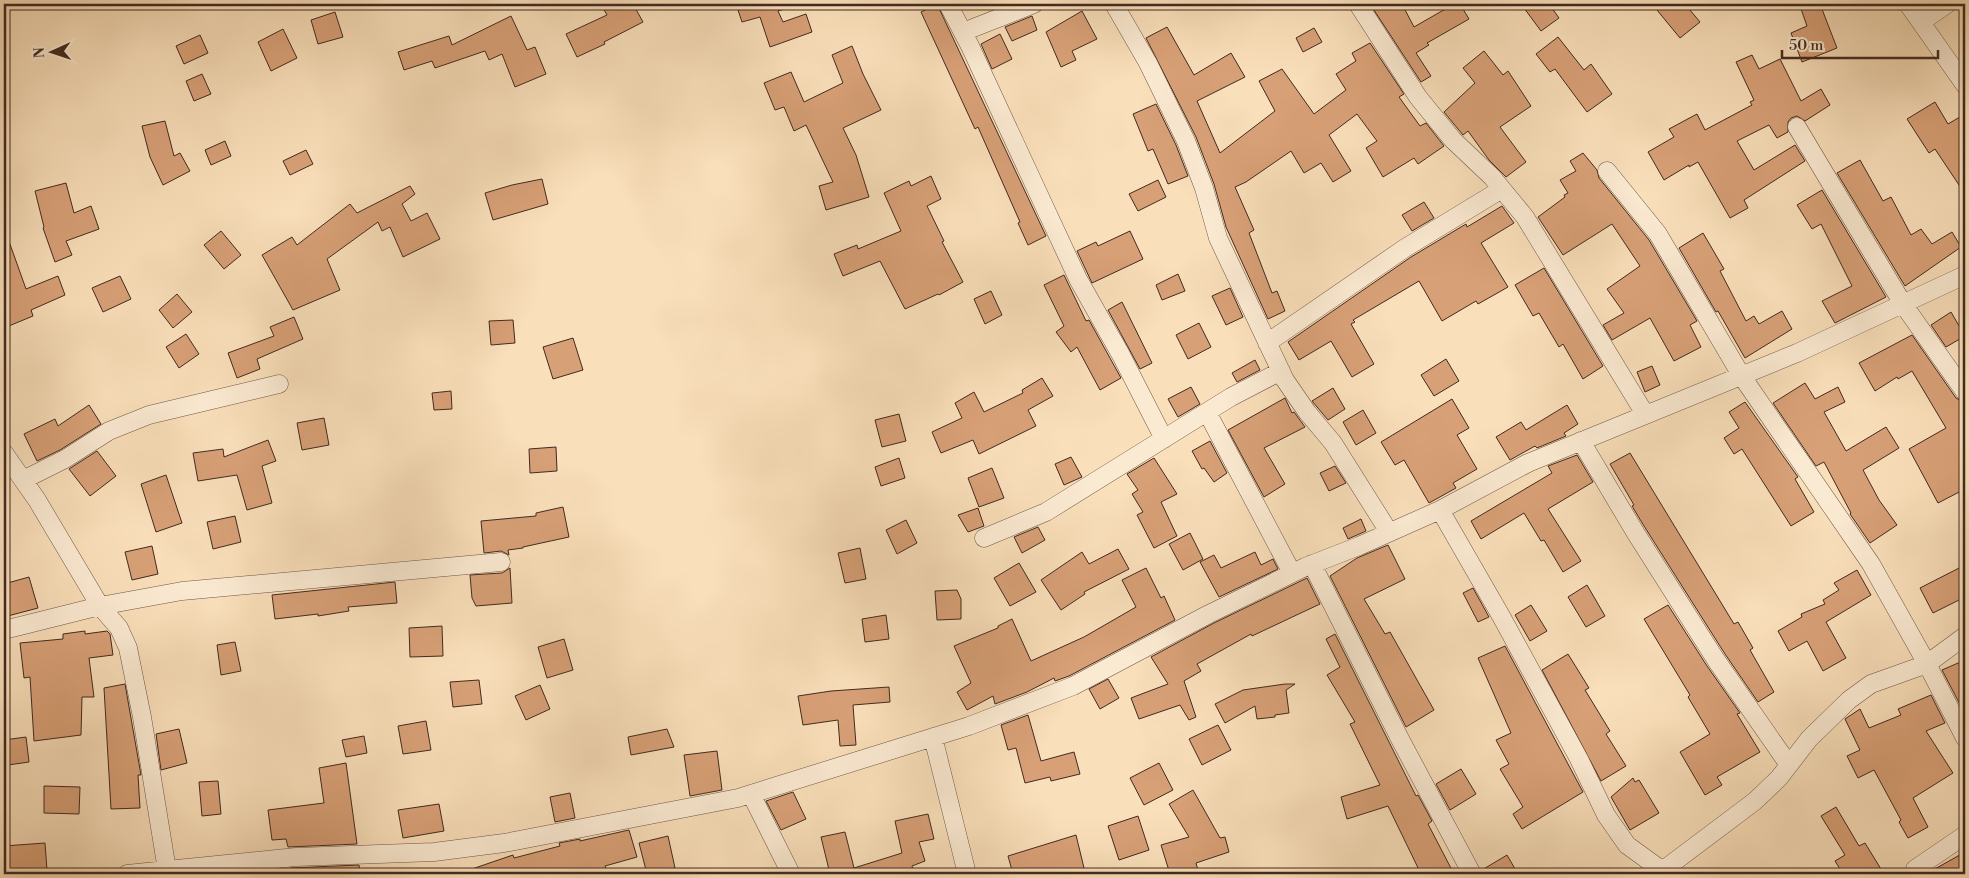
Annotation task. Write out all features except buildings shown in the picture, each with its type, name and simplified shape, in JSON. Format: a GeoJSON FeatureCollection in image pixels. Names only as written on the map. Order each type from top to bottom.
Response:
{"type":"FeatureCollection","features":[{"type":"Feature","properties":{"kind":"street"},"geometry":{"type":"LineString","coordinates":[[948,4],[963,32],[1078,279],[1121,355],[1164,439]]}},
{"type":"Feature","properties":{"kind":"street"},"geometry":{"type":"LineString","coordinates":[[1114,4],[1148,63],[1186,141],[1204,188],[1218,238],[1281,371],[1307,412],[1333,443],[1389,532]]}},
{"type":"Feature","properties":{"kind":"street"},"geometry":{"type":"LineString","coordinates":[[1358,4],[1418,97],[1452,140],[1492,177],[1525,217],[1645,414]]}},
{"type":"Feature","properties":{"kind":"street"},"geometry":{"type":"LineString","coordinates":[[1908,4],[1965,85]]}},
{"type":"Feature","properties":{"kind":"street"},"geometry":{"type":"LineString","coordinates":[[1922,22],[1947,4]]}},
{"type":"Feature","properties":{"kind":"street"},"geometry":{"type":"LineString","coordinates":[[963,32],[1022,6]]}},
{"type":"Feature","properties":{"kind":"street"},"geometry":{"type":"LineString","coordinates":[[1797,127],[1903,304],[1965,392]]}},
{"type":"Feature","properties":{"kind":"street"},"geometry":{"type":"LineString","coordinates":[[1608,171],[1658,234],[1741,375],[1872,564],[1965,738]]}},
{"type":"Feature","properties":{"kind":"street"},"geometry":{"type":"LineString","coordinates":[[1267,343],[1405,248],[1502,188]]}},
{"type":"Feature","properties":{"kind":"street"},"geometry":{"type":"LineString","coordinates":[[127,874],[167,870],[268,867],[296,857],[442,851],[504,842],[751,794],[969,726],[1073,686],[1209,614],[1292,573],[1440,510],[1528,463],[1797,353],[1965,275]]}},
{"type":"Feature","properties":{"kind":"street"},"geometry":{"type":"LineString","coordinates":[[984,538],[1046,512],[1231,397],[1281,371]]}},
{"type":"Feature","properties":{"kind":"street"},"geometry":{"type":"LineString","coordinates":[[23,480],[65,459],[109,431],[149,415],[279,384]]}},
{"type":"Feature","properties":{"kind":"street"},"geometry":{"type":"LineString","coordinates":[[1208,412],[1292,573]]}},
{"type":"Feature","properties":{"kind":"street"},"geometry":{"type":"LineString","coordinates":[[1580,441],[1716,660],[1789,765]]}},
{"type":"Feature","properties":{"kind":"street"},"geometry":{"type":"LineString","coordinates":[[4,453],[38,500],[100,606],[119,628],[128,648],[142,717],[167,870]]}},
{"type":"Feature","properties":{"kind":"street"},"geometry":{"type":"LineString","coordinates":[[1440,510],[1510,632],[1579,759],[1606,815],[1626,845],[1662,873],[1756,801],[1779,778],[1809,739],[1849,700],[1871,684],[1927,664],[1965,636]]}},
{"type":"Feature","properties":{"kind":"street"},"geometry":{"type":"LineString","coordinates":[[4,630],[100,606],[182,591],[501,562]]}},
{"type":"Feature","properties":{"kind":"street"},"geometry":{"type":"LineString","coordinates":[[1312,564],[1400,739],[1472,874]]}},
{"type":"Feature","properties":{"kind":"street"},"geometry":{"type":"LineString","coordinates":[[934,737],[964,874]]}},
{"type":"Feature","properties":{"kind":"street"},"geometry":{"type":"LineString","coordinates":[[751,794],[791,874]]}},
{"type":"Feature","properties":{"kind":"street"},"geometry":{"type":"LineString","coordinates":[[1914,874],[1915,869],[1965,835]]}}]}
